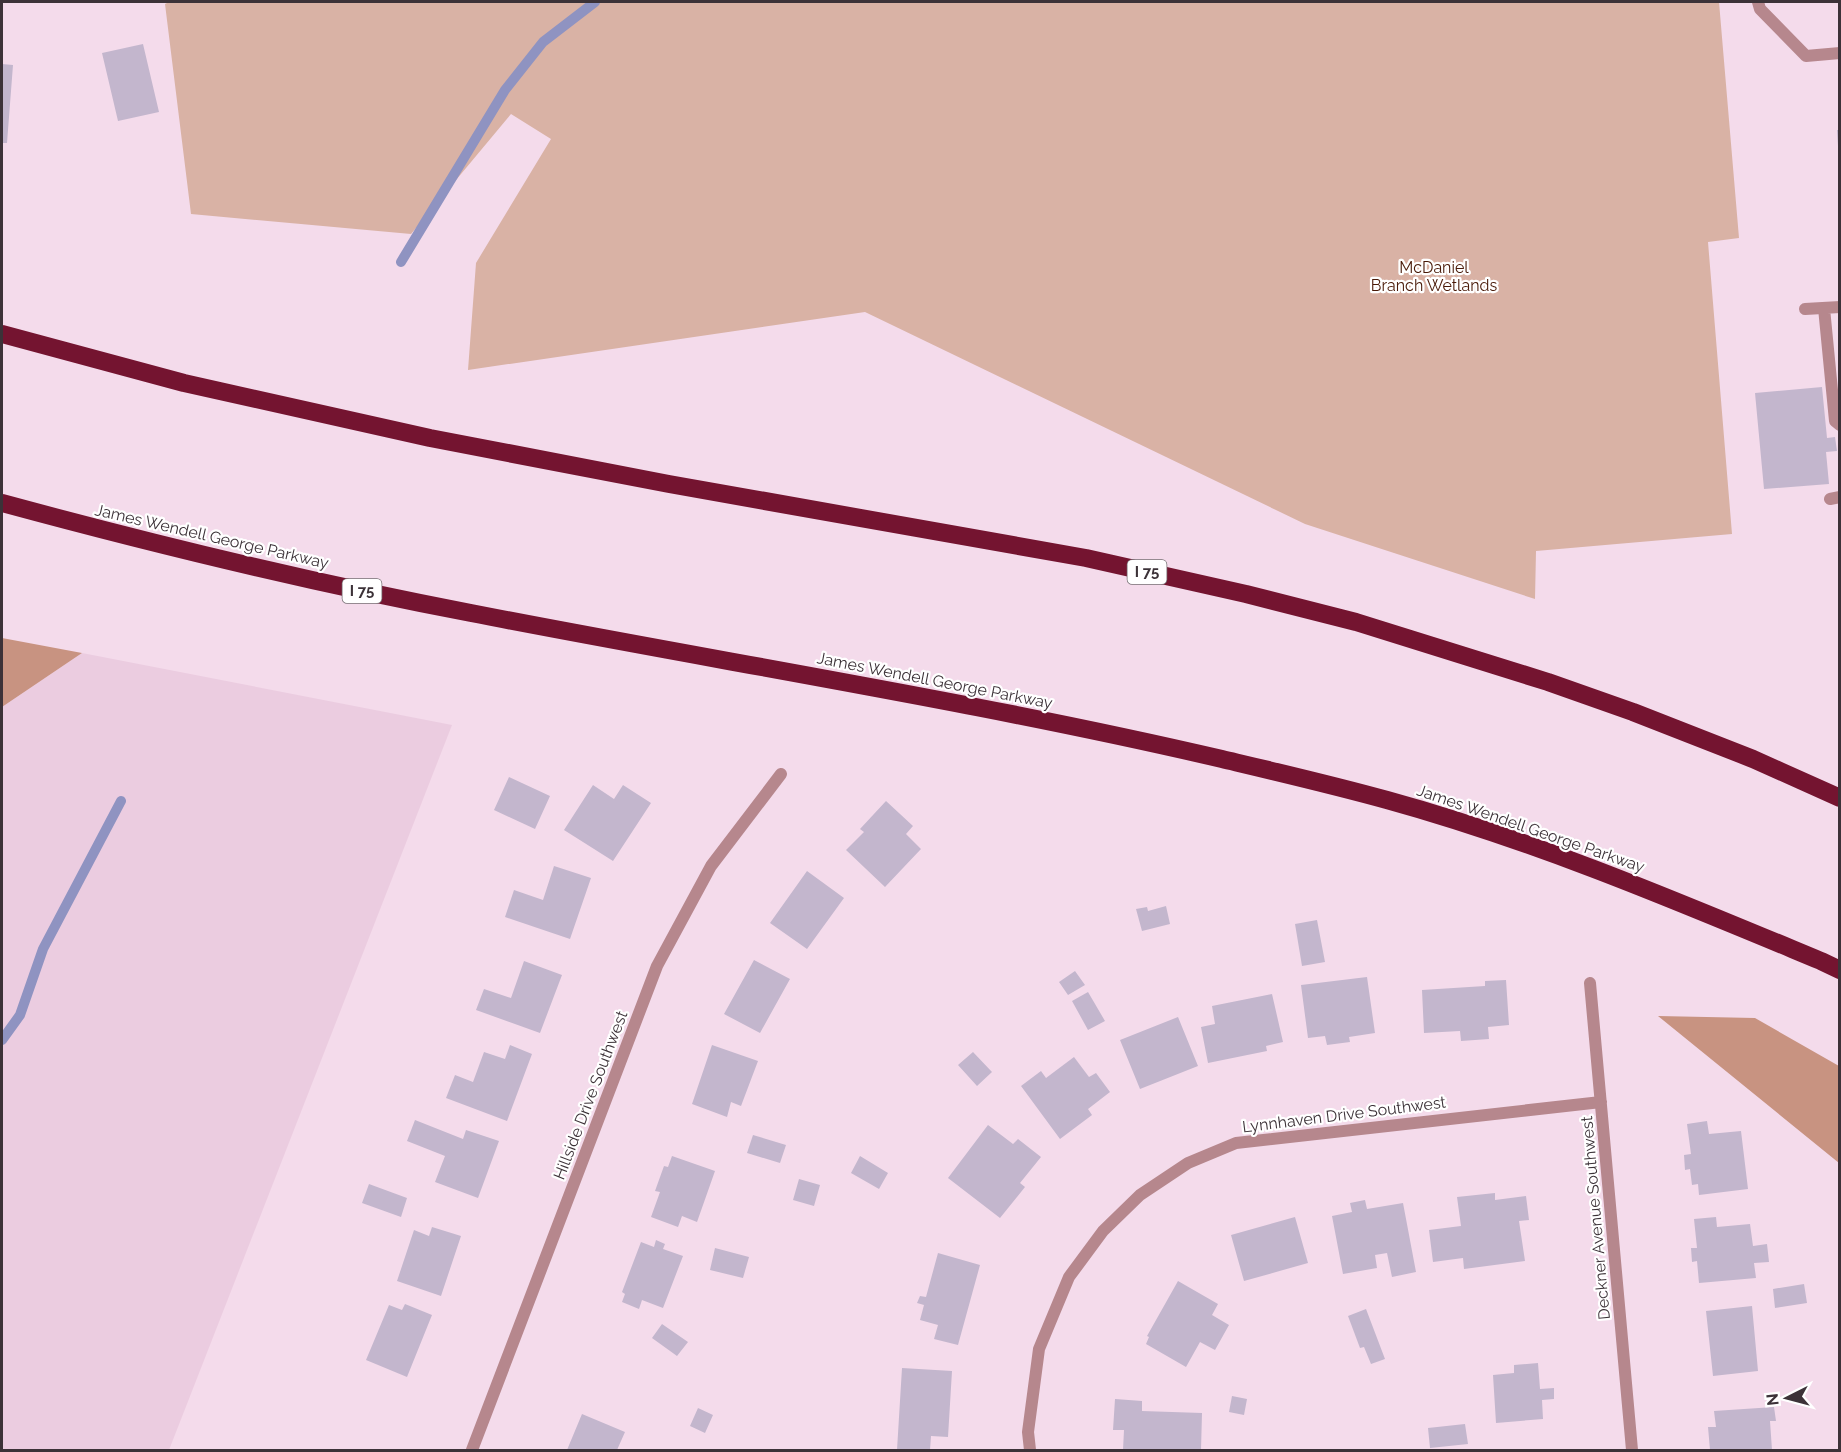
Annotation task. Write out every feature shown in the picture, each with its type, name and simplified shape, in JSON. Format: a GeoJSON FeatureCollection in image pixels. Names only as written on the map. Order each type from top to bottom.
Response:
{"type":"FeatureCollection","features":[{"type":"Feature","properties":{"kind":"highway","name":"I 75"},"geometry":{"type":"LineString","coordinates":[[2,334],[184,383],[430,438],[669,484],[1086,558],[1356,622],[1633,712],[1753,759],[1839,798]]}},
{"type":"Feature","properties":{"kind":"highway","name":"James Wendell George Parkway"},"geometry":{"type":"LineString","coordinates":[[2,503],[108,532],[344,587],[468,613],[1029,717],[1166,746],[1388,800],[1474,826],[1563,857],[1659,894],[1839,970]]}},
{"type":"Feature","properties":{"kind":"street"},"geometry":{"type":"LineString","coordinates":[[1758,2],[1760,9],[1806,56],[1839,53]]}},
{"type":"Feature","properties":{"kind":"street"},"geometry":{"type":"LineString","coordinates":[[1805,309],[1839,307]]}},
{"type":"Feature","properties":{"kind":"street"},"geometry":{"type":"LineString","coordinates":[[1824,308],[1835,421],[1839,425]]}},
{"type":"Feature","properties":{"kind":"street","name":"Hillside Drive Southwest"},"geometry":{"type":"LineString","coordinates":[[472,1450],[657,966],[711,866],[781,774]]}},
{"type":"Feature","properties":{"kind":"street","name":"Deckner Avenue Southwest"},"geometry":{"type":"LineString","coordinates":[[1590,983],[1632,1450]]}},
{"type":"Feature","properties":{"kind":"street","name":"Lynnhaven Drive Southwest"},"geometry":{"type":"LineString","coordinates":[[1030,1450],[1028,1432],[1039,1349],[1069,1277],[1103,1231],[1140,1195],[1188,1163],[1236,1143],[1601,1102]]}},
{"type":"Feature","properties":{"kind":"shaded area"},"geometry":{"type":"Polygon","coordinates":[[[2,638],[82,653],[2,707],[2,638]]]}},
{"type":"Feature","properties":{"kind":"shaded area"},"geometry":{"type":"Polygon","coordinates":[[[82,653],[452,725],[169,1450],[2,1450],[2,707],[82,653]]]}},
{"type":"Feature","properties":{"kind":"shaded area"},"geometry":{"type":"Polygon","coordinates":[[[1658,1016],[1755,1018],[1839,1066],[1839,1163],[1658,1016]]]}},
{"type":"Feature","properties":{"kind":"green space","name":"McDaniel Branch Wetlands"},"geometry":{"type":"Polygon","coordinates":[[[169,2],[1719,2],[1739,238],[1708,242],[1732,534],[1536,551],[1535,599],[1305,524],[865,312],[468,370],[476,263],[551,139],[511,114],[411,234],[191,214],[165,4],[169,2]]]}},
{"type":"Feature","properties":{"kind":"building"},"geometry":{"type":"Polygon","coordinates":[[[143,44],[159,112],[118,121],[102,53],[143,44]]]}},
{"type":"Feature","properties":{"kind":"building"},"geometry":{"type":"Polygon","coordinates":[[[2,64],[13,65],[7,143],[2,143],[2,64]]]}},
{"type":"Feature","properties":{"kind":"building"},"geometry":{"type":"Polygon","coordinates":[[[1837,130],[1840,130],[1840,146],[1838,146],[1837,130]]]}},
{"type":"Feature","properties":{"kind":"building"},"geometry":{"type":"Polygon","coordinates":[[[1822,387],[1827,438],[1835,437],[1837,451],[1826,452],[1829,484],[1764,489],[1755,393],[1822,387]]]}},
{"type":"Feature","properties":{"kind":"building"},"geometry":{"type":"Polygon","coordinates":[[[509,777],[550,796],[535,829],[494,810],[509,777]]]}},
{"type":"Feature","properties":{"kind":"building"},"geometry":{"type":"Polygon","coordinates":[[[593,785],[614,799],[623,785],[651,803],[613,861],[564,830],[593,785]]]}},
{"type":"Feature","properties":{"kind":"building"},"geometry":{"type":"Polygon","coordinates":[[[886,801],[913,826],[906,834],[921,849],[885,887],[846,850],[864,832],[860,829],[886,801]]]}},
{"type":"Feature","properties":{"kind":"building"},"geometry":{"type":"Polygon","coordinates":[[[554,866],[591,878],[570,939],[505,917],[514,890],[543,900],[554,866]]]}},
{"type":"Feature","properties":{"kind":"building"},"geometry":{"type":"Polygon","coordinates":[[[807,871],[844,898],[807,949],[770,923],[807,871]]]}},
{"type":"Feature","properties":{"kind":"building"},"geometry":{"type":"Polygon","coordinates":[[[1166,906],[1170,924],[1142,931],[1136,909],[1147,907],[1148,911],[1166,906]]]}},
{"type":"Feature","properties":{"kind":"building"},"geometry":{"type":"Polygon","coordinates":[[[1317,920],[1325,962],[1302,966],[1295,924],[1317,920]]]}},
{"type":"Feature","properties":{"kind":"building"},"geometry":{"type":"Polygon","coordinates":[[[754,960],[790,979],[760,1033],[724,1014],[754,960]]]}},
{"type":"Feature","properties":{"kind":"building"},"geometry":{"type":"Polygon","coordinates":[[[524,961],[562,975],[540,1033],[476,1010],[484,989],[511,998],[524,961]]]}},
{"type":"Feature","properties":{"kind":"building"},"geometry":{"type":"Polygon","coordinates":[[[1075,971],[1085,985],[1068,995],[1059,982],[1075,971]]]}},
{"type":"Feature","properties":{"kind":"building"},"geometry":{"type":"Polygon","coordinates":[[[1367,977],[1375,1033],[1349,1037],[1350,1042],[1327,1045],[1325,1036],[1308,1038],[1301,985],[1367,977]]]}},
{"type":"Feature","properties":{"kind":"building"},"geometry":{"type":"Polygon","coordinates":[[[1506,980],[1509,1025],[1488,1027],[1489,1039],[1461,1041],[1460,1031],[1424,1033],[1422,990],[1485,986],[1485,981],[1506,980]]]}},
{"type":"Feature","properties":{"kind":"building"},"geometry":{"type":"Polygon","coordinates":[[[1088,992],[1105,1021],[1088,1030],[1072,1001],[1088,992]]]}},
{"type":"Feature","properties":{"kind":"building"},"geometry":{"type":"Polygon","coordinates":[[[1272,994],[1283,1042],[1266,1046],[1267,1051],[1208,1063],[1201,1027],[1215,1024],[1212,1006],[1272,994]]]}},
{"type":"Feature","properties":{"kind":"building"},"geometry":{"type":"Polygon","coordinates":[[[1178,1017],[1198,1066],[1140,1089],[1120,1040],[1178,1017]]]}},
{"type":"Feature","properties":{"kind":"building"},"geometry":{"type":"Polygon","coordinates":[[[510,1045],[532,1054],[507,1121],[446,1098],[455,1075],[473,1082],[484,1052],[505,1059],[510,1045]]]}},
{"type":"Feature","properties":{"kind":"building"},"geometry":{"type":"Polygon","coordinates":[[[712,1045],[758,1061],[741,1106],[731,1102],[727,1117],[692,1104],[712,1045]]]}},
{"type":"Feature","properties":{"kind":"building"},"geometry":{"type":"Polygon","coordinates":[[[973,1052],[992,1072],[977,1086],[958,1065],[973,1052]]]}},
{"type":"Feature","properties":{"kind":"building"},"geometry":{"type":"Polygon","coordinates":[[[1074,1057],[1089,1077],[1096,1073],[1110,1092],[1088,1109],[1092,1115],[1060,1139],[1021,1086],[1041,1071],[1046,1078],[1074,1057]]]}},
{"type":"Feature","properties":{"kind":"building"},"geometry":{"type":"Polygon","coordinates":[[[415,1120],[463,1139],[466,1130],[499,1141],[478,1198],[435,1182],[445,1156],[407,1141],[415,1120]]]}},
{"type":"Feature","properties":{"kind":"building"},"geometry":{"type":"Polygon","coordinates":[[[1707,1121],[1709,1134],[1741,1131],[1748,1189],[1699,1195],[1698,1184],[1692,1185],[1690,1169],[1685,1170],[1684,1155],[1691,1154],[1687,1124],[1707,1121]]]}},
{"type":"Feature","properties":{"kind":"building"},"geometry":{"type":"Polygon","coordinates":[[[988,1125],[1013,1144],[1018,1139],[1041,1157],[1020,1183],[1025,1187],[1000,1218],[948,1178],[988,1125]]]}},
{"type":"Feature","properties":{"kind":"building"},"geometry":{"type":"Polygon","coordinates":[[[753,1135],[786,1145],[780,1163],[747,1153],[753,1135]]]}},
{"type":"Feature","properties":{"kind":"building"},"geometry":{"type":"Polygon","coordinates":[[[672,1156],[715,1171],[697,1222],[682,1216],[678,1227],[651,1217],[660,1192],[655,1191],[664,1166],[668,1167],[672,1156]]]}},
{"type":"Feature","properties":{"kind":"building"},"geometry":{"type":"Polygon","coordinates":[[[860,1156],[888,1173],[879,1189],[851,1173],[860,1156]]]}},
{"type":"Feature","properties":{"kind":"building"},"geometry":{"type":"Polygon","coordinates":[[[799,1179],[820,1185],[814,1206],[793,1200],[799,1179]]]}},
{"type":"Feature","properties":{"kind":"building"},"geometry":{"type":"Polygon","coordinates":[[[369,1184],[407,1198],[401,1217],[362,1203],[369,1184]]]}},
{"type":"Feature","properties":{"kind":"building"},"geometry":{"type":"Polygon","coordinates":[[[1495,1193],[1495,1200],[1526,1196],[1529,1220],[1519,1221],[1525,1261],[1464,1269],[1463,1258],[1433,1262],[1429,1230],[1461,1226],[1457,1197],[1495,1193]]]}},
{"type":"Feature","properties":{"kind":"building"},"geometry":{"type":"Polygon","coordinates":[[[1365,1200],[1367,1209],[1403,1203],[1416,1272],[1392,1277],[1387,1253],[1375,1255],[1377,1268],[1343,1274],[1332,1216],[1352,1212],[1350,1203],[1365,1200]]]}},
{"type":"Feature","properties":{"kind":"building"},"geometry":{"type":"Polygon","coordinates":[[[1295,1217],[1308,1263],[1244,1281],[1231,1235],[1295,1217]]]}},
{"type":"Feature","properties":{"kind":"building"},"geometry":{"type":"Polygon","coordinates":[[[1716,1217],[1717,1227],[1750,1224],[1753,1246],[1767,1244],[1769,1262],[1754,1263],[1756,1278],[1699,1283],[1697,1261],[1692,1262],[1691,1248],[1697,1248],[1694,1219],[1716,1217]]]}},
{"type":"Feature","properties":{"kind":"building"},"geometry":{"type":"Polygon","coordinates":[[[432,1227],[461,1236],[441,1296],[397,1281],[414,1230],[429,1236],[432,1227]]]}},
{"type":"Feature","properties":{"kind":"building"},"geometry":{"type":"Polygon","coordinates":[[[656,1240],[665,1244],[663,1249],[683,1256],[663,1308],[642,1300],[639,1309],[622,1302],[625,1294],[622,1292],[641,1242],[654,1247],[656,1240]]]}},
{"type":"Feature","properties":{"kind":"building"},"geometry":{"type":"Polygon","coordinates":[[[715,1248],[749,1257],[743,1278],[710,1270],[715,1248]]]}},
{"type":"Feature","properties":{"kind":"building"},"geometry":{"type":"Polygon","coordinates":[[[938,1253],[980,1265],[958,1345],[934,1339],[938,1325],[920,1320],[924,1305],[917,1303],[920,1296],[926,1297],[938,1253]]]}},
{"type":"Feature","properties":{"kind":"building"},"geometry":{"type":"Polygon","coordinates":[[[1178,1281],[1218,1304],[1212,1315],[1229,1325],[1215,1350],[1200,1342],[1186,1367],[1146,1344],[1149,1337],[1147,1336],[1178,1281]]]}},
{"type":"Feature","properties":{"kind":"building"},"geometry":{"type":"Polygon","coordinates":[[[1804,1284],[1807,1303],[1775,1308],[1773,1289],[1804,1284]]]}},
{"type":"Feature","properties":{"kind":"building"},"geometry":{"type":"Polygon","coordinates":[[[405,1304],[432,1315],[407,1377],[366,1360],[389,1305],[402,1310],[405,1304]]]}},
{"type":"Feature","properties":{"kind":"building"},"geometry":{"type":"Polygon","coordinates":[[[1752,1306],[1758,1371],[1713,1376],[1706,1311],[1752,1306]]]}},
{"type":"Feature","properties":{"kind":"building"},"geometry":{"type":"Polygon","coordinates":[[[1366,1309],[1385,1359],[1371,1364],[1364,1347],[1360,1348],[1348,1316],[1366,1309]]]}},
{"type":"Feature","properties":{"kind":"building"},"geometry":{"type":"Polygon","coordinates":[[[662,1324],[688,1342],[677,1356],[652,1338],[662,1324]]]}},
{"type":"Feature","properties":{"kind":"building"},"geometry":{"type":"Polygon","coordinates":[[[1538,1363],[1540,1389],[1554,1388],[1554,1399],[1542,1400],[1543,1419],[1496,1423],[1493,1375],[1514,1373],[1514,1365],[1538,1363]]]}},
{"type":"Feature","properties":{"kind":"building"},"geometry":{"type":"Polygon","coordinates":[[[902,1368],[952,1371],[948,1437],[931,1436],[930,1450],[897,1450],[902,1368]]]}},
{"type":"Feature","properties":{"kind":"building"},"geometry":{"type":"Polygon","coordinates":[[[1232,1396],[1247,1399],[1244,1415],[1229,1412],[1232,1396]]]}},
{"type":"Feature","properties":{"kind":"building"},"geometry":{"type":"Polygon","coordinates":[[[1115,1399],[1142,1401],[1142,1411],[1202,1413],[1201,1450],[1123,1450],[1124,1430],[1113,1430],[1115,1399]]]}},
{"type":"Feature","properties":{"kind":"building"},"geometry":{"type":"Polygon","coordinates":[[[1774,1407],[1776,1421],[1770,1421],[1772,1450],[1710,1450],[1708,1427],[1716,1427],[1714,1411],[1774,1407]]]}},
{"type":"Feature","properties":{"kind":"building"},"geometry":{"type":"Polygon","coordinates":[[[698,1408],[713,1415],[705,1433],[690,1426],[698,1408]]]}},
{"type":"Feature","properties":{"kind":"building"},"geometry":{"type":"Polygon","coordinates":[[[582,1414],[625,1432],[617,1450],[567,1450],[582,1414]]]}},
{"type":"Feature","properties":{"kind":"building"},"geometry":{"type":"Polygon","coordinates":[[[1465,1424],[1468,1444],[1430,1448],[1428,1428],[1465,1424]]]}},
{"type":"Feature","properties":{"kind":"waterway"},"geometry":{"type":"LineString","coordinates":[[401,262],[505,90],[543,42],[595,2]]}},
{"type":"Feature","properties":{"kind":"waterway"},"geometry":{"type":"LineString","coordinates":[[2,1040],[20,1015],[43,949],[121,801]]}}]}
